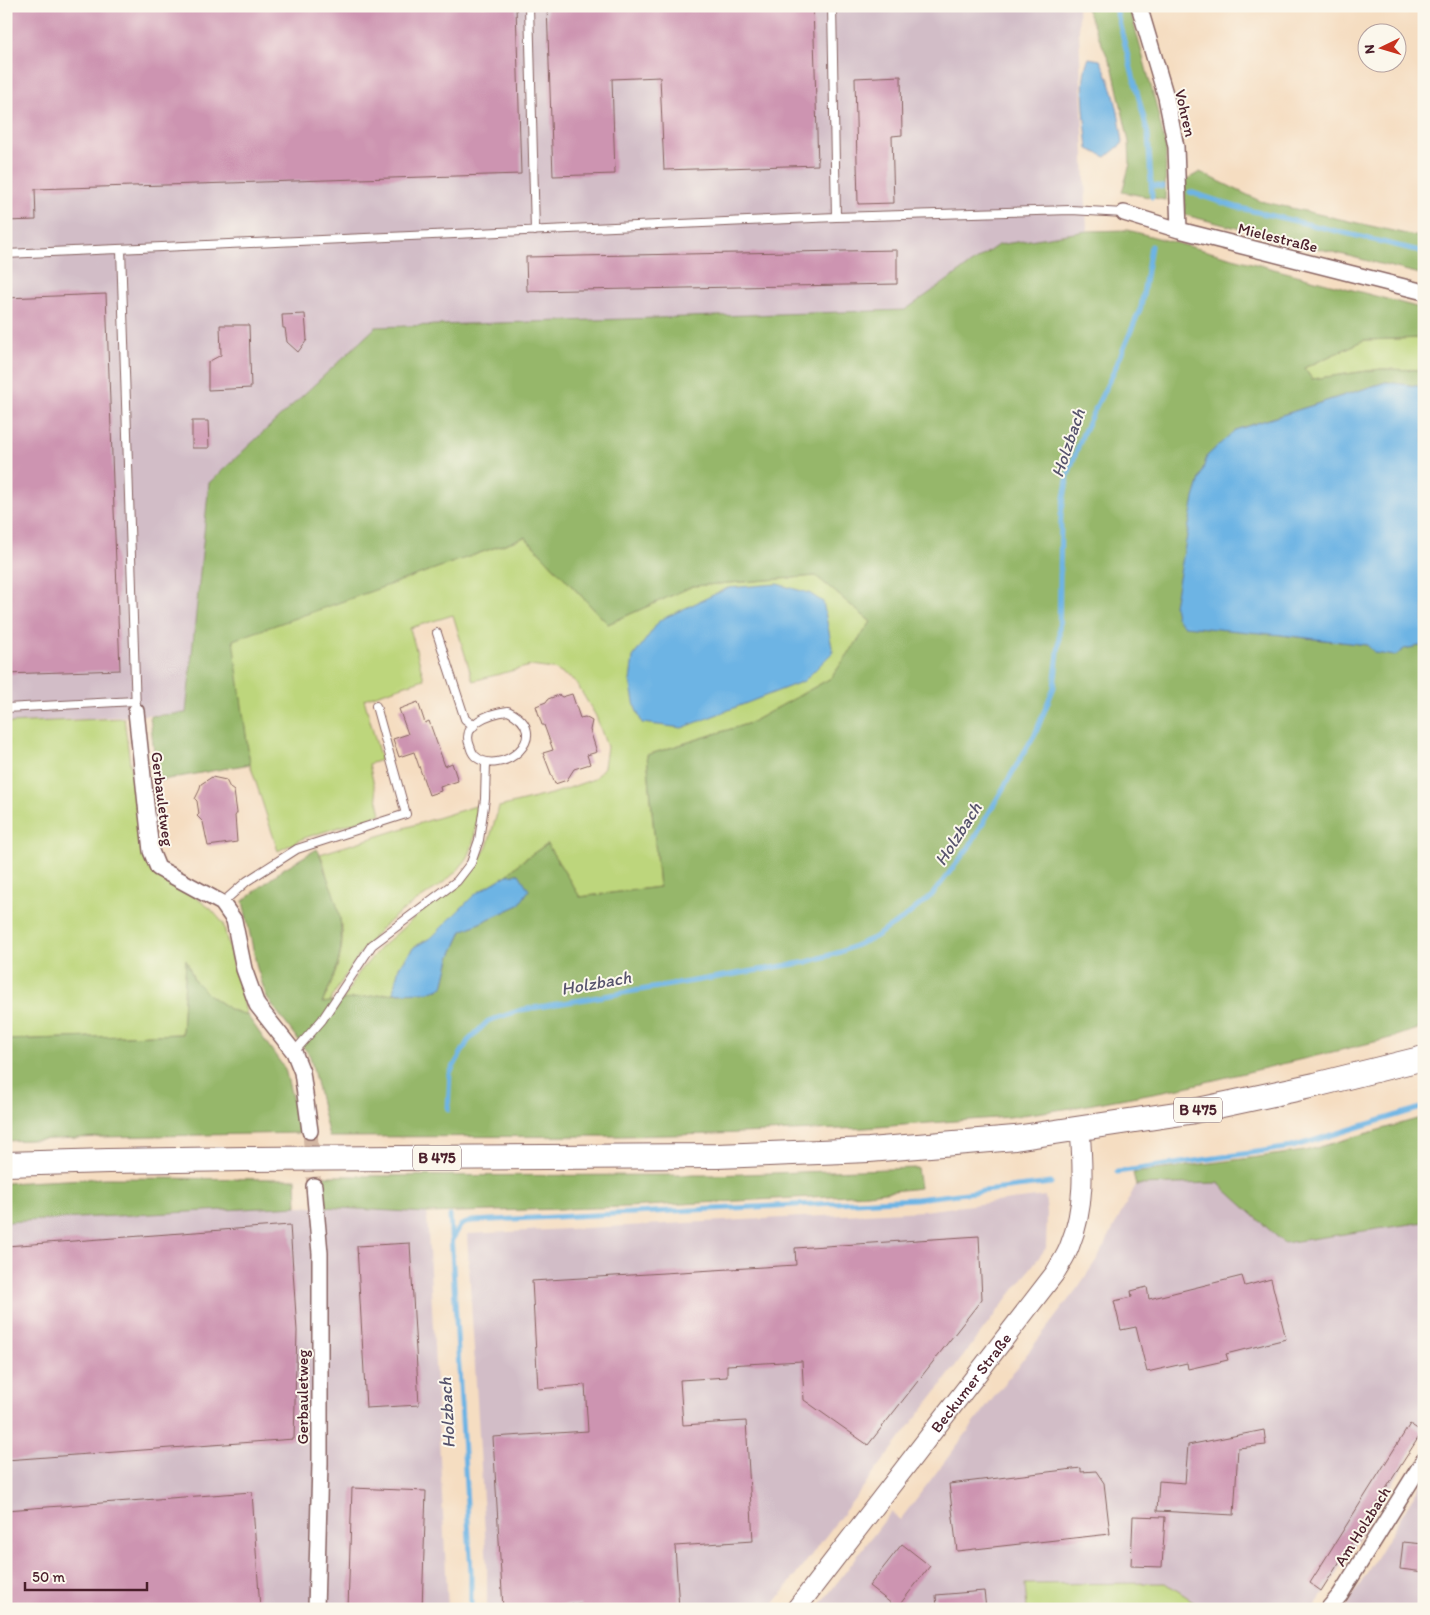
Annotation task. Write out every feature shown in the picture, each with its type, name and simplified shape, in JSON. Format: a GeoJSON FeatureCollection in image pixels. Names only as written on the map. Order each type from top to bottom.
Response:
{"type":"FeatureCollection","features":[{"type":"Feature","properties":{"kind":"main road","name":"B 475"},"geometry":{"type":"LineString","coordinates":[[6,1164],[246,1159],[717,1156],[868,1150],[1015,1138],[1198,1110],[1315,1085],[1424,1058]]}},
{"type":"Feature","properties":{"kind":"street","name":"Vohren"},"geometry":{"type":"LineString","coordinates":[[1139,6],[1166,98],[1176,147],[1179,230]]}},
{"type":"Feature","properties":{"kind":"street","name":"Mielestraße"},"geometry":{"type":"LineString","coordinates":[[1124,213],[1179,230],[1424,292]]}},
{"type":"Feature","properties":{"kind":"street","name":"Gerbauletweg"},"geometry":{"type":"LineString","coordinates":[[135,706],[150,850],[158,868],[222,903]]}},
{"type":"Feature","properties":{"kind":"street"},"geometry":{"type":"LineString","coordinates":[[222,903],[234,920],[244,969],[257,1005],[294,1052],[302,1072],[310,1131]]}},
{"type":"Feature","properties":{"kind":"street","name":"Beckumer Straße"},"geometry":{"type":"LineString","coordinates":[[796,1609],[1055,1273],[1070,1246],[1079,1216],[1083,1166],[1080,1129]]}},
{"type":"Feature","properties":{"kind":"street","name":"Gerbauletweg"},"geometry":{"type":"LineString","coordinates":[[314,1186],[320,1253],[320,1464],[316,1609]]}},
{"type":"Feature","properties":{"kind":"street","name":"Am Holzbach"},"geometry":{"type":"LineString","coordinates":[[1328,1609],[1344,1588],[1424,1460]]}},
{"type":"Feature","properties":{"kind":"lane"},"geometry":{"type":"LineString","coordinates":[[529,6],[535,231]]}},
{"type":"Feature","properties":{"kind":"lane"},"geometry":{"type":"LineString","coordinates":[[832,6],[836,216]]}},
{"type":"Feature","properties":{"kind":"lane"},"geometry":{"type":"LineString","coordinates":[[6,254],[836,216],[1071,210],[1124,213]]}},
{"type":"Feature","properties":{"kind":"lane"},"geometry":{"type":"LineString","coordinates":[[6,708],[135,706],[121,249]]}},
{"type":"Feature","properties":{"kind":"lane"},"geometry":{"type":"LineString","coordinates":[[437,633],[464,719],[474,726]]}},
{"type":"Feature","properties":{"kind":"lane"},"geometry":{"type":"LineString","coordinates":[[222,903],[248,881],[297,849],[406,814],[376,706]]}},
{"type":"Feature","properties":{"kind":"lane"},"geometry":{"type":"LineString","coordinates":[[508,711],[517,715],[524,723],[528,737],[523,748],[513,756],[498,761],[486,762],[479,760],[473,754],[468,742],[469,732],[484,717],[508,711]]}},
{"type":"Feature","properties":{"kind":"lane"},"geometry":{"type":"LineString","coordinates":[[294,1052],[322,1020],[372,945],[457,882],[471,863],[480,831],[485,799],[486,762]]}},
{"type":"Feature","properties":{"kind":"shaded area"},"geometry":{"type":"Polygon","coordinates":[[[6,6],[1078,6],[1087,231],[998,245],[905,310],[376,327],[209,483],[186,713],[6,723],[6,6]]]}},
{"type":"Feature","properties":{"kind":"shaded area"},"geometry":{"type":"Polygon","coordinates":[[[1218,1183],[1284,1243],[1424,1222],[1424,1433],[1326,1591],[1312,1609],[1205,1609],[1166,1583],[1025,1584],[1027,1609],[817,1609],[891,1512],[900,1520],[1079,1286],[1099,1256],[1136,1185],[1218,1183]]]}},
{"type":"Feature","properties":{"kind":"shaded area"},"geometry":{"type":"Polygon","coordinates":[[[1045,1196],[1047,1213],[1046,1248],[770,1609],[487,1609],[487,1567],[467,1234],[923,1211],[1045,1196]]]}},
{"type":"Feature","properties":{"kind":"shaded area"},"geometry":{"type":"Polygon","coordinates":[[[297,1206],[427,1213],[448,1609],[6,1609],[6,1222],[297,1206]]]}},
{"type":"Feature","properties":{"kind":"shaded area"},"geometry":{"type":"Polygon","coordinates":[[[1424,1478],[1424,1609],[1344,1609],[1350,1601],[1424,1478]]]}},
{"type":"Feature","properties":{"kind":"green space"},"geometry":{"type":"Polygon","coordinates":[[[1085,6],[1129,6],[1166,149],[1165,200],[1122,192],[1130,164],[1129,142],[1113,69],[1085,6]]]}},
{"type":"Feature","properties":{"kind":"green space"},"geometry":{"type":"Polygon","coordinates":[[[1200,172],[1260,201],[1424,238],[1424,275],[1185,215],[1184,181],[1200,172]]]}},
{"type":"Feature","properties":{"kind":"green space"},"geometry":{"type":"Polygon","coordinates":[[[1128,230],[1424,309],[1424,338],[1365,340],[1304,368],[1312,379],[1381,369],[1424,370],[1424,387],[1386,382],[1235,430],[1281,635],[1367,645],[1375,653],[1424,645],[1424,1027],[1387,1039],[1185,1087],[1071,1108],[1008,1117],[864,1128],[715,1134],[329,1137],[310,1056],[267,998],[257,968],[243,901],[283,869],[317,849],[338,908],[341,936],[338,962],[322,1003],[393,993],[428,992],[443,987],[450,958],[462,931],[519,905],[519,874],[507,875],[522,861],[547,844],[580,897],[659,887],[647,755],[750,723],[831,678],[871,622],[816,576],[693,586],[608,624],[525,537],[233,640],[250,764],[157,781],[150,716],[186,713],[209,483],[376,327],[905,310],[998,245],[1087,231],[1128,230]]]}},
{"type":"Feature","properties":{"kind":"green space"},"geometry":{"type":"Polygon","coordinates":[[[1424,338],[1424,370],[1381,369],[1312,379],[1304,368],[1365,340],[1424,338]]]}},
{"type":"Feature","properties":{"kind":"green space"},"geometry":{"type":"Polygon","coordinates":[[[525,537],[608,624],[693,586],[816,576],[871,622],[831,678],[750,723],[647,755],[659,887],[580,897],[547,844],[522,861],[507,875],[475,894],[432,937],[414,947],[399,967],[393,993],[342,1001],[358,974],[379,949],[422,911],[463,884],[487,847],[499,807],[555,793],[594,779],[604,767],[607,747],[596,716],[575,681],[554,669],[530,666],[473,681],[453,615],[410,628],[424,679],[364,699],[381,760],[369,764],[381,814],[304,838],[278,851],[250,764],[232,640],[525,537]]]}},
{"type":"Feature","properties":{"kind":"green space"},"geometry":{"type":"Polygon","coordinates":[[[124,718],[142,853],[150,870],[190,893],[211,909],[223,923],[247,1015],[231,1010],[209,995],[194,980],[186,960],[182,1034],[6,1040],[6,723],[124,718]]]}},
{"type":"Feature","properties":{"kind":"green space"},"geometry":{"type":"Polygon","coordinates":[[[479,805],[472,848],[466,860],[448,879],[385,925],[361,952],[329,1003],[322,1004],[337,968],[341,949],[342,929],[320,854],[479,805]]]}},
{"type":"Feature","properties":{"kind":"green space"},"geometry":{"type":"Polygon","coordinates":[[[186,959],[194,980],[209,995],[231,1010],[247,1015],[285,1069],[301,1133],[6,1141],[6,1040],[182,1034],[186,959]]]}},
{"type":"Feature","properties":{"kind":"green space"},"geometry":{"type":"Polygon","coordinates":[[[1424,1117],[1424,1222],[1284,1243],[1218,1183],[1136,1185],[1133,1173],[1305,1151],[1424,1117]]]}},
{"type":"Feature","properties":{"kind":"green space"},"geometry":{"type":"Polygon","coordinates":[[[917,1168],[920,1188],[867,1194],[626,1207],[427,1213],[322,1207],[320,1176],[715,1175],[917,1168]]]}},
{"type":"Feature","properties":{"kind":"green space"},"geometry":{"type":"Polygon","coordinates":[[[105,1178],[296,1179],[297,1206],[6,1222],[6,1183],[105,1178]]]}},
{"type":"Feature","properties":{"kind":"green space"},"geometry":{"type":"Polygon","coordinates":[[[1166,1583],[1205,1609],[1027,1609],[1025,1584],[1166,1583]]]}},
{"type":"Feature","properties":{"kind":"water"},"geometry":{"type":"Polygon","coordinates":[[[1089,58],[1100,60],[1105,70],[1120,121],[1123,143],[1106,157],[1088,149],[1083,89],[1089,58]]]}},
{"type":"Feature","properties":{"kind":"water"},"geometry":{"type":"Polygon","coordinates":[[[1386,382],[1424,387],[1424,645],[1404,649],[1395,656],[1375,653],[1367,645],[1184,626],[1176,617],[1174,605],[1194,498],[1207,456],[1235,430],[1386,382]]]}},
{"type":"Feature","properties":{"kind":"water"},"geometry":{"type":"Polygon","coordinates":[[[777,584],[809,593],[823,602],[833,652],[804,681],[682,728],[642,723],[635,707],[630,681],[633,657],[660,620],[728,588],[777,584]]]}},
{"type":"Feature","properties":{"kind":"water"},"geometry":{"type":"Polygon","coordinates":[[[519,874],[529,890],[519,905],[462,931],[450,958],[443,987],[428,992],[393,993],[399,967],[414,947],[432,937],[475,894],[507,875],[519,874]]]}},
{"type":"Feature","properties":{"kind":"building"},"geometry":{"type":"Polygon","coordinates":[[[6,6],[516,6],[521,174],[35,189],[36,220],[6,221],[6,6]]]}},
{"type":"Feature","properties":{"kind":"building"},"geometry":{"type":"Polygon","coordinates":[[[547,6],[813,6],[818,165],[664,170],[660,77],[612,79],[615,174],[553,176],[547,6]]]}},
{"type":"Feature","properties":{"kind":"building"},"geometry":{"type":"Polygon","coordinates":[[[901,76],[902,135],[892,136],[894,203],[858,204],[855,78],[901,76]]]}},
{"type":"Feature","properties":{"kind":"building"},"geometry":{"type":"Polygon","coordinates":[[[897,250],[897,284],[527,291],[526,257],[897,250]]]}},
{"type":"Feature","properties":{"kind":"building"},"geometry":{"type":"Polygon","coordinates":[[[106,294],[120,670],[6,674],[6,298],[106,294]]]}},
{"type":"Feature","properties":{"kind":"building"},"geometry":{"type":"Polygon","coordinates":[[[305,314],[307,340],[298,352],[287,342],[282,315],[305,314]]]}},
{"type":"Feature","properties":{"kind":"building"},"geometry":{"type":"Polygon","coordinates":[[[220,325],[249,325],[251,388],[208,390],[208,362],[221,355],[220,325]]]}},
{"type":"Feature","properties":{"kind":"building"},"geometry":{"type":"Polygon","coordinates":[[[192,421],[208,421],[209,448],[192,448],[192,421]]]}},
{"type":"Feature","properties":{"kind":"building"},"geometry":{"type":"Polygon","coordinates":[[[572,694],[580,718],[585,717],[592,721],[590,730],[597,752],[587,755],[590,764],[574,769],[567,780],[555,784],[543,753],[553,750],[536,706],[559,695],[562,697],[572,694]]]}},
{"type":"Feature","properties":{"kind":"building"},"geometry":{"type":"Polygon","coordinates":[[[418,702],[425,723],[429,721],[445,766],[452,763],[458,781],[440,787],[441,791],[429,795],[414,752],[399,757],[393,739],[408,734],[399,709],[418,702]]]}},
{"type":"Feature","properties":{"kind":"building"},"geometry":{"type":"Polygon","coordinates":[[[212,777],[226,780],[234,791],[237,813],[235,816],[237,842],[208,846],[203,822],[197,816],[199,814],[195,799],[201,784],[212,777]]]}},
{"type":"Feature","properties":{"kind":"building"},"geometry":{"type":"Polygon","coordinates":[[[290,1225],[297,1331],[294,1439],[6,1460],[6,1246],[290,1225]]]}},
{"type":"Feature","properties":{"kind":"building"},"geometry":{"type":"Polygon","coordinates":[[[979,1236],[982,1299],[868,1445],[804,1400],[802,1361],[727,1365],[727,1377],[680,1380],[683,1425],[746,1421],[753,1541],[675,1546],[679,1609],[580,1609],[580,1604],[552,1606],[552,1609],[503,1609],[493,1437],[588,1431],[585,1385],[538,1389],[532,1281],[796,1265],[795,1248],[979,1236]]]}},
{"type":"Feature","properties":{"kind":"building"},"geometry":{"type":"Polygon","coordinates":[[[410,1243],[419,1405],[366,1408],[357,1246],[410,1243]]]}},
{"type":"Feature","properties":{"kind":"building"},"geometry":{"type":"Polygon","coordinates":[[[1242,1276],[1245,1286],[1271,1279],[1286,1339],[1226,1354],[1228,1360],[1188,1369],[1187,1363],[1147,1372],[1136,1327],[1121,1330],[1114,1301],[1132,1297],[1131,1291],[1147,1287],[1149,1299],[1242,1276]]]}},
{"type":"Feature","properties":{"kind":"building"},"geometry":{"type":"Polygon","coordinates":[[[1410,1424],[1422,1432],[1321,1591],[1310,1583],[1410,1424]]]}},
{"type":"Feature","properties":{"kind":"building"},"geometry":{"type":"Polygon","coordinates":[[[1264,1430],[1266,1445],[1238,1448],[1234,1515],[1157,1511],[1159,1481],[1185,1483],[1188,1445],[1264,1430]]]}},
{"type":"Feature","properties":{"kind":"building"},"geometry":{"type":"Polygon","coordinates":[[[1081,1468],[1081,1472],[1096,1471],[1104,1483],[1110,1534],[957,1551],[949,1484],[1081,1468]]]}},
{"type":"Feature","properties":{"kind":"building"},"geometry":{"type":"Polygon","coordinates":[[[352,1488],[426,1491],[422,1609],[348,1609],[352,1488]]]}},
{"type":"Feature","properties":{"kind":"building"},"geometry":{"type":"Polygon","coordinates":[[[252,1492],[260,1609],[6,1609],[6,1510],[252,1492]]]}},
{"type":"Feature","properties":{"kind":"building"},"geometry":{"type":"Polygon","coordinates":[[[1133,1516],[1165,1517],[1162,1567],[1131,1566],[1133,1516]]]}},
{"type":"Feature","properties":{"kind":"building"},"geometry":{"type":"Polygon","coordinates":[[[1403,1542],[1424,1544],[1424,1572],[1400,1569],[1403,1542]]]}},
{"type":"Feature","properties":{"kind":"building"},"geometry":{"type":"Polygon","coordinates":[[[902,1544],[930,1566],[897,1608],[869,1586],[902,1544]]]}},
{"type":"Feature","properties":{"kind":"building"},"geometry":{"type":"Polygon","coordinates":[[[984,1591],[986,1609],[937,1609],[936,1595],[984,1591]]]}},
{"type":"Feature","properties":{"kind":"waterway","name":"Holzbach"},"geometry":{"type":"LineString","coordinates":[[1115,6],[1148,134],[1152,197]]}},
{"type":"Feature","properties":{"kind":"waterway"},"geometry":{"type":"LineString","coordinates":[[1151,185],[1163,187]]}},
{"type":"Feature","properties":{"kind":"waterway"},"geometry":{"type":"LineString","coordinates":[[1190,192],[1236,207],[1424,252]]}},
{"type":"Feature","properties":{"kind":"waterway","name":"Holzbach"},"geometry":{"type":"LineString","coordinates":[[448,1110],[450,1073],[468,1041],[488,1021],[521,1010],[807,962],[840,952],[873,938],[904,918],[932,895],[969,847],[1036,732],[1054,687],[1059,643],[1061,515],[1068,475],[1083,433],[1114,371],[1141,307],[1151,246]]}},
{"type":"Feature","properties":{"kind":"waterway"},"geometry":{"type":"LineString","coordinates":[[1117,1172],[1292,1147],[1424,1107]]}},
{"type":"Feature","properties":{"kind":"waterway"},"geometry":{"type":"LineString","coordinates":[[452,1240],[461,1225],[472,1221],[916,1199],[1051,1183]]}},
{"type":"Feature","properties":{"kind":"waterway","name":"Holzbach"},"geometry":{"type":"LineString","coordinates":[[450,1216],[471,1572],[471,1609]]}},
{"type":"Feature","properties":{"kind":"tunnel"},"geometry":{"type":"LineString","coordinates":[[310,1131],[314,1186]]}}]}
